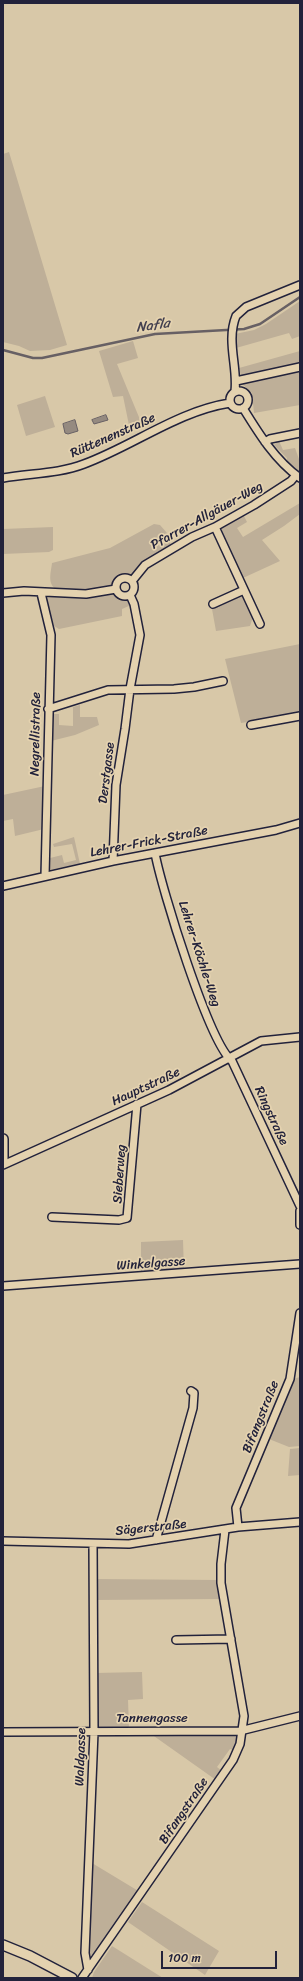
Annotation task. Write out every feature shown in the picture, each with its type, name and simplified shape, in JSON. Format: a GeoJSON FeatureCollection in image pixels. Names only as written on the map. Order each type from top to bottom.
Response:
{"type":"FeatureCollection","features":[{"type":"Feature","properties":{"kind":"street"},"geometry":{"type":"LineString","coordinates":[[235,391],[244,391],[248,396],[248,402],[243,408],[237,409],[230,403],[230,397],[235,391],[236,381],[233,368],[232,340],[233,326],[236,316],[243,309],[300,285]]}},
{"type":"Feature","properties":{"kind":"street"},"geometry":{"type":"LineString","coordinates":[[236,381],[300,367]]}},
{"type":"Feature","properties":{"kind":"street","name":"Rüttenenstraße"},"geometry":{"type":"LineString","coordinates":[[3,478],[60,470],[84,464],[169,424],[196,413],[230,403]]}},
{"type":"Feature","properties":{"kind":"street"},"geometry":{"type":"LineString","coordinates":[[243,408],[264,442],[282,462],[298,476]]}},
{"type":"Feature","properties":{"kind":"street"},"geometry":{"type":"LineString","coordinates":[[264,442],[300,433]]}},
{"type":"Feature","properties":{"kind":"street","name":"Pfarrer-Allgäuer-Weg"},"geometry":{"type":"LineString","coordinates":[[132,581],[145,565],[192,537],[215,527],[276,492],[298,476]]}},
{"type":"Feature","properties":{"kind":"street"},"geometry":{"type":"LineString","coordinates":[[215,527],[260,624]]}},
{"type":"Feature","properties":{"kind":"street"},"geometry":{"type":"LineString","coordinates":[[127,578],[132,581],[134,587],[130,595],[121,595],[116,589],[116,583],[121,579],[127,578]]}},
{"type":"Feature","properties":{"kind":"street"},"geometry":{"type":"LineString","coordinates":[[3,593],[24,591],[86,594],[116,589]]}},
{"type":"Feature","properties":{"kind":"street"},"geometry":{"type":"LineString","coordinates":[[213,604],[244,590]]}},
{"type":"Feature","properties":{"kind":"street","name":"Negrellistraße"},"geometry":{"type":"LineString","coordinates":[[41,593],[50,635],[45,876]]}},
{"type":"Feature","properties":{"kind":"street","name":"Derstgasse"},"geometry":{"type":"LineString","coordinates":[[113,861],[116,785],[130,689],[140,635],[136,610],[130,595]]}},
{"type":"Feature","properties":{"kind":"street"},"geometry":{"type":"LineString","coordinates":[[48,709],[108,690],[174,689],[194,687],[223,681]]}},
{"type":"Feature","properties":{"kind":"street"},"geometry":{"type":"LineString","coordinates":[[251,725],[300,716]]}},
{"type":"Feature","properties":{"kind":"street","name":"Lehrer-Frick-Straße"},"geometry":{"type":"LineString","coordinates":[[3,886],[113,861],[276,830],[300,824]]}},
{"type":"Feature","properties":{"kind":"street","name":"Lehrer-Köchle-Weg"},"geometry":{"type":"LineString","coordinates":[[155,853],[170,907],[207,1016],[225,1055],[229,1058]]}},
{"type":"Feature","properties":{"kind":"street","name":"Hauptstraße"},"geometry":{"type":"LineString","coordinates":[[3,1165],[177,1086],[261,1041],[300,1037]]}},
{"type":"Feature","properties":{"kind":"street","name":"Ringstraße"},"geometry":{"type":"LineString","coordinates":[[229,1058],[232,1061],[300,1206]]}},
{"type":"Feature","properties":{"kind":"street","name":"Sieberweg"},"geometry":{"type":"LineString","coordinates":[[52,1217],[119,1220],[127,1218],[137,1104]]}},
{"type":"Feature","properties":{"kind":"street"},"geometry":{"type":"LineString","coordinates":[[3,1139],[3,1161]]}},
{"type":"Feature","properties":{"kind":"street"},"geometry":{"type":"LineString","coordinates":[[300,1211],[300,1225]]}},
{"type":"Feature","properties":{"kind":"street","name":"Winkelgasse"},"geometry":{"type":"LineString","coordinates":[[3,1286],[300,1264]]}},
{"type":"Feature","properties":{"kind":"street","name":"Bifangstraße"},"geometry":{"type":"LineString","coordinates":[[238,1527],[236,1508],[290,1379],[300,1313]]}},
{"type":"Feature","properties":{"kind":"street"},"geometry":{"type":"LineString","coordinates":[[156,1540],[193,1408],[194,1393],[190,1391]]}},
{"type":"Feature","properties":{"kind":"street","name":"Sägerstraße"},"geometry":{"type":"LineString","coordinates":[[3,1541],[129,1544],[238,1527],[300,1522]]}},
{"type":"Feature","properties":{"kind":"street","name":"Bifangstraße"},"geometry":{"type":"LineString","coordinates":[[82,1978],[233,1760],[244,1730],[244,1716],[221,1583],[221,1564],[225,1530]]}},
{"type":"Feature","properties":{"kind":"street","name":"Waldgasse"},"geometry":{"type":"LineString","coordinates":[[88,1970],[85,1953],[94,1732],[93,1544]]}},
{"type":"Feature","properties":{"kind":"street"},"geometry":{"type":"LineString","coordinates":[[176,1640],[231,1639]]}},
{"type":"Feature","properties":{"kind":"street","name":"Tannengasse"},"geometry":{"type":"LineString","coordinates":[[3,1732],[244,1730],[300,1716]]}},
{"type":"Feature","properties":{"kind":"street"},"geometry":{"type":"LineString","coordinates":[[3,1945],[30,1956],[72,1978]]}},
{"type":"Feature","properties":{"kind":"shaded area"},"geometry":{"type":"Polygon","coordinates":[[[9,152],[67,345],[50,350],[30,351],[19,346],[3,342],[3,154],[9,152]]]}},
{"type":"Feature","properties":{"kind":"shaded area"},"geometry":{"type":"Polygon","coordinates":[[[300,301],[300,336],[292,339],[289,333],[236,348],[235,334],[254,330],[266,324],[300,301]]]}},
{"type":"Feature","properties":{"kind":"shaded area"},"geometry":{"type":"Polygon","coordinates":[[[133,341],[138,358],[117,364],[141,422],[152,419],[130,430],[123,396],[113,397],[99,351],[133,341]]]}},
{"type":"Feature","properties":{"kind":"shaded area"},"geometry":{"type":"Polygon","coordinates":[[[300,351],[300,364],[241,376],[239,368],[300,351]]]}},
{"type":"Feature","properties":{"kind":"shaded area"},"geometry":{"type":"Polygon","coordinates":[[[300,370],[300,405],[254,413],[252,393],[242,384],[300,370]]]}},
{"type":"Feature","properties":{"kind":"shaded area"},"geometry":{"type":"Polygon","coordinates":[[[45,396],[55,427],[26,436],[17,405],[45,396]]]}},
{"type":"Feature","properties":{"kind":"shaded area"},"geometry":{"type":"Polygon","coordinates":[[[106,415],[108,420],[94,424],[92,420],[106,415]]]}},
{"type":"Feature","properties":{"kind":"shaded area"},"geometry":{"type":"Polygon","coordinates":[[[75,420],[78,431],[68,434],[65,433],[63,424],[75,420]]]}},
{"type":"Feature","properties":{"kind":"shaded area"},"geometry":{"type":"Polygon","coordinates":[[[279,441],[283,450],[295,448],[300,462],[300,473],[287,461],[287,458],[274,445],[279,441]]]}},
{"type":"Feature","properties":{"kind":"shaded area"},"geometry":{"type":"Polygon","coordinates":[[[300,503],[300,514],[262,540],[280,561],[243,578],[219,531],[220,527],[243,514],[247,522],[237,528],[243,537],[300,503]]]}},
{"type":"Feature","properties":{"kind":"shaded area"},"geometry":{"type":"Polygon","coordinates":[[[154,524],[160,525],[167,533],[171,545],[132,578],[123,575],[115,580],[112,587],[87,592],[56,589],[51,584],[50,578],[52,563],[110,548],[154,524]]]}},
{"type":"Feature","properties":{"kind":"shaded area"},"geometry":{"type":"Polygon","coordinates":[[[53,527],[53,550],[49,552],[3,554],[3,529],[53,527]]]}},
{"type":"Feature","properties":{"kind":"shaded area"},"geometry":{"type":"Polygon","coordinates":[[[114,592],[122,598],[127,597],[131,605],[122,609],[122,616],[59,629],[54,626],[46,600],[51,595],[114,592]]]}},
{"type":"Feature","properties":{"kind":"shaded area"},"geometry":{"type":"Polygon","coordinates":[[[241,594],[253,617],[250,626],[216,631],[212,609],[241,594]]]}},
{"type":"Feature","properties":{"kind":"shaded area"},"geometry":{"type":"Polygon","coordinates":[[[300,644],[300,714],[241,723],[225,659],[300,644]]]}},
{"type":"Feature","properties":{"kind":"shaded area"},"geometry":{"type":"Polygon","coordinates":[[[80,705],[80,717],[97,717],[99,725],[75,735],[51,741],[53,714],[59,714],[59,725],[73,726],[73,707],[80,705]]]}},
{"type":"Feature","properties":{"kind":"shaded area"},"geometry":{"type":"Polygon","coordinates":[[[45,786],[44,829],[15,836],[13,819],[3,821],[3,795],[45,786]]]}},
{"type":"Feature","properties":{"kind":"shaded area"},"geometry":{"type":"Polygon","coordinates":[[[74,837],[80,864],[49,870],[48,859],[50,858],[62,855],[64,863],[76,860],[72,844],[54,847],[53,844],[74,837]]]}},
{"type":"Feature","properties":{"kind":"shaded area"},"geometry":{"type":"Polygon","coordinates":[[[183,1240],[184,1272],[141,1274],[141,1242],[183,1240]]]}},
{"type":"Feature","properties":{"kind":"shaded area"},"geometry":{"type":"Polygon","coordinates":[[[300,1377],[300,1446],[289,1447],[269,1439],[293,1379],[300,1377]]]}},
{"type":"Feature","properties":{"kind":"shaded area"},"geometry":{"type":"Polygon","coordinates":[[[300,1448],[300,1475],[288,1476],[290,1449],[300,1448]]]}},
{"type":"Feature","properties":{"kind":"shaded area"},"geometry":{"type":"Polygon","coordinates":[[[94,1579],[217,1580],[220,1599],[95,1600],[94,1579]]]}},
{"type":"Feature","properties":{"kind":"shaded area"},"geometry":{"type":"Polygon","coordinates":[[[142,1672],[143,1699],[128,1700],[129,1728],[99,1728],[97,1725],[95,1673],[142,1672]]]}},
{"type":"Feature","properties":{"kind":"shaded area"},"geometry":{"type":"Polygon","coordinates":[[[233,1733],[238,1738],[235,1751],[230,1749],[217,1767],[222,1771],[216,1780],[151,1734],[233,1733]]]}},
{"type":"Feature","properties":{"kind":"shaded area"},"geometry":{"type":"Polygon","coordinates":[[[92,1863],[140,1892],[94,1955],[91,1955],[88,1950],[92,1863]]]}},
{"type":"Feature","properties":{"kind":"shaded area"},"geometry":{"type":"Polygon","coordinates":[[[142,1902],[219,1951],[205,1975],[128,1922],[142,1902]]]}},
{"type":"Feature","properties":{"kind":"shaded area"},"geometry":{"type":"Polygon","coordinates":[[[112,1946],[163,1978],[92,1978],[94,1972],[112,1946]]]}},
{"type":"Feature","properties":{"kind":"waterway","name":"Nafla"},"geometry":{"type":"LineString","coordinates":[[3,350],[33,358],[42,358],[155,334],[244,329],[260,324],[300,297]]}}]}
